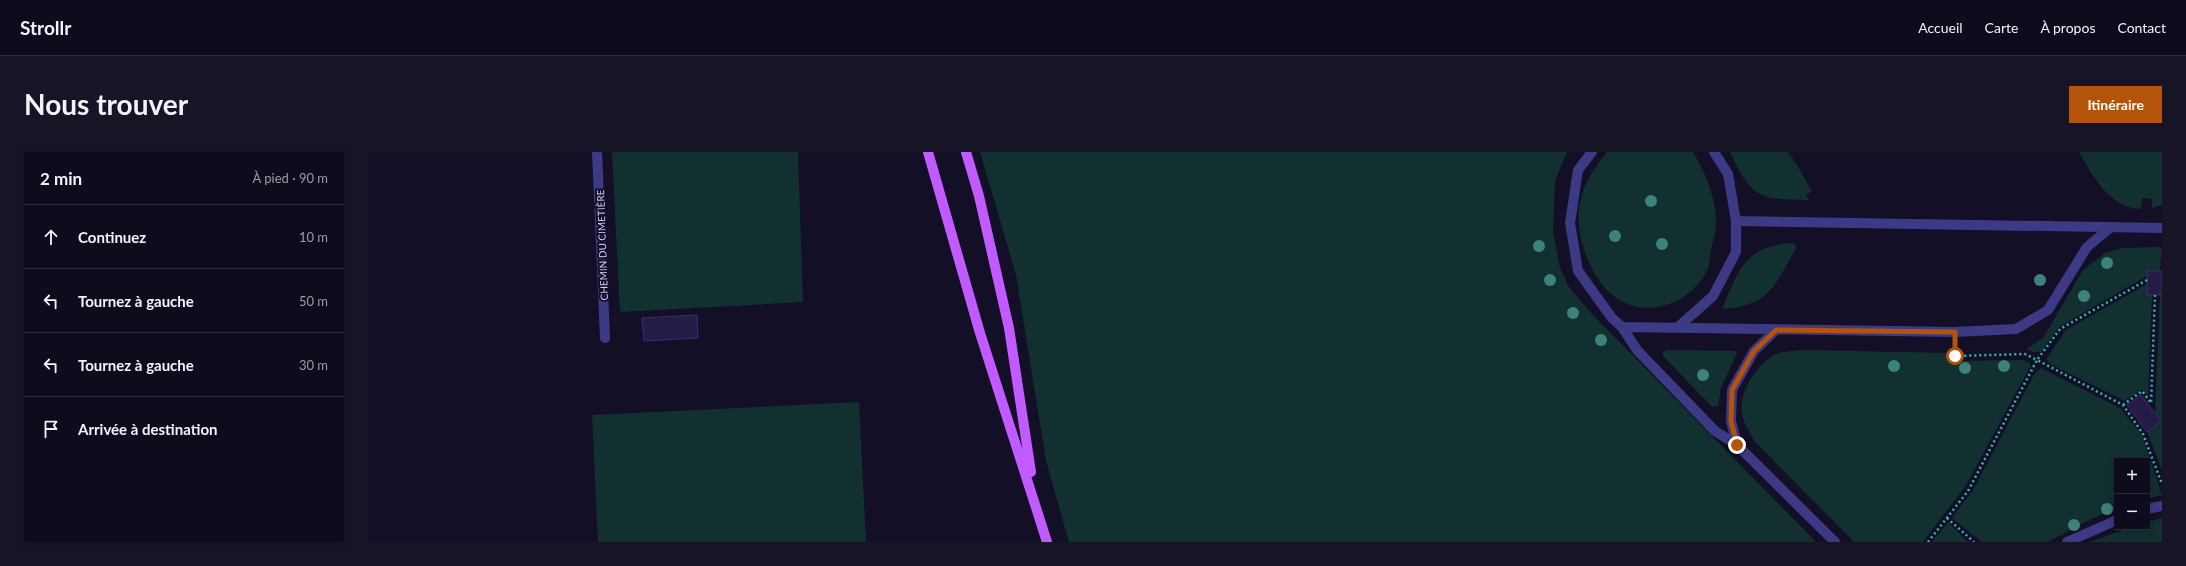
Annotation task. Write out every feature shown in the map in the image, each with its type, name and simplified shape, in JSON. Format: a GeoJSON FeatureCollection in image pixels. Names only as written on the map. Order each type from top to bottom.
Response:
{"type":"FeatureCollection","features":[{"type":"Feature","properties":{"kind":"main road"},"geometry":{"type":"LineString","coordinates":[[928,152],[980,333],[1035,500],[1047,542]]}},
{"type":"Feature","properties":{"kind":"main road"},"geometry":{"type":"LineString","coordinates":[[966,152],[978,196],[1009,328],[1035,500]]}},
{"type":"Feature","properties":{"kind":"street","name":"CHEMIN DU CIMETIÈRE"},"geometry":{"type":"LineString","coordinates":[[597,152],[605,338]]}},
{"type":"Feature","properties":{"kind":"street"},"geometry":{"type":"LineString","coordinates":[[1592,152],[1578,170],[1570,223],[1578,270],[1612,318],[1622,327],[1637,350],[1710,425],[1737,445],[1835,542]]}},
{"type":"Feature","properties":{"kind":"street"},"geometry":{"type":"LineString","coordinates":[[1677,328],[1713,296],[1736,252],[1736,221],[1728,174],[1714,152]]}},
{"type":"Feature","properties":{"kind":"street"},"geometry":{"type":"LineString","coordinates":[[1736,221],[2162,228]]}},
{"type":"Feature","properties":{"kind":"street"},"geometry":{"type":"LineString","coordinates":[[1622,327],[1955,332],[2016,329],[2048,310],[2088,247],[2111,227]]}},
{"type":"Feature","properties":{"kind":"street"},"geometry":{"type":"LineString","coordinates":[[1737,445],[1731,421],[1732,390],[1754,351],[1776,330]]}},
{"type":"Feature","properties":{"kind":"street"},"geometry":{"type":"LineString","coordinates":[[2150,508],[2162,506]]}},
{"type":"Feature","properties":{"kind":"street"},"geometry":{"type":"LineString","coordinates":[[2068,542],[2114,521]]}},
{"type":"Feature","properties":{"kind":"path"},"geometry":{"type":"LineString","coordinates":[[1928,542],[1968,491],[2037,360],[2060,329],[2147,280]]}},
{"type":"Feature","properties":{"kind":"path"},"geometry":{"type":"LineString","coordinates":[[2123,405],[2142,391],[2151,403],[2155,295]]}},
{"type":"Feature","properties":{"kind":"path"},"geometry":{"type":"LineString","coordinates":[[1955,332],[1955,356],[2025,354],[2123,405],[2144,434],[2162,484]]}},
{"type":"Feature","properties":{"kind":"path"},"geometry":{"type":"LineString","coordinates":[[1947,518],[1974,542]]}},
{"type":"Feature","properties":{"kind":"green space"},"geometry":{"type":"Polygon","coordinates":[[[612,152],[798,152],[803,302],[620,312],[612,152]]]}},
{"type":"Feature","properties":{"kind":"green space"},"geometry":{"type":"Polygon","coordinates":[[[980,152],[1567,152],[1555,181],[1553,232],[1560,267],[1568,286],[1592,314],[1816,542],[1069,542],[1046,461],[1016,275],[980,152]]]}},
{"type":"Feature","properties":{"kind":"green space"},"geometry":{"type":"Polygon","coordinates":[[[1607,152],[1693,152],[1706,177],[1715,205],[1716,214],[1716,230],[1709,266],[1702,279],[1694,289],[1673,303],[1648,308],[1623,302],[1612,295],[1602,285],[1587,258],[1579,229],[1580,202],[1590,175],[1607,152]]]}},
{"type":"Feature","properties":{"kind":"green space"},"geometry":{"type":"Polygon","coordinates":[[[1730,152],[1788,152],[1812,191],[1806,195],[1809,200],[1779,199],[1768,197],[1759,193],[1744,179],[1730,152]]]}},
{"type":"Feature","properties":{"kind":"green space"},"geometry":{"type":"Polygon","coordinates":[[[2079,152],[2162,152],[2162,205],[2152,208],[2152,199],[2142,198],[2141,209],[2120,203],[2103,189],[2079,152]]]}},
{"type":"Feature","properties":{"kind":"green space"},"geometry":{"type":"Polygon","coordinates":[[[1795,244],[1796,248],[1776,283],[1769,291],[1761,298],[1751,303],[1739,307],[1723,309],[1734,280],[1746,261],[1754,254],[1764,249],[1776,245],[1795,244]]]}},
{"type":"Feature","properties":{"kind":"green space"},"geometry":{"type":"Polygon","coordinates":[[[2162,247],[2160,271],[2147,276],[2059,327],[2041,352],[2033,352],[2026,349],[2043,338],[2083,270],[2105,253],[2121,248],[2162,247]]]}},
{"type":"Feature","properties":{"kind":"green space"},"geometry":{"type":"Polygon","coordinates":[[[2147,284],[2152,295],[2148,396],[2142,389],[2125,401],[2050,364],[2046,359],[2066,330],[2147,284]]]}},
{"type":"Feature","properties":{"kind":"green space"},"geometry":{"type":"Polygon","coordinates":[[[2160,295],[2162,295],[2162,470],[2147,432],[2155,413],[2160,295]]]}},
{"type":"Feature","properties":{"kind":"green space"},"geometry":{"type":"Polygon","coordinates":[[[1667,350],[1735,351],[1737,353],[1721,388],[1718,406],[1712,407],[1664,357],[1662,353],[1667,350]]]}},
{"type":"Feature","properties":{"kind":"green space"},"geometry":{"type":"Polygon","coordinates":[[[1803,350],[1952,353],[1953,361],[2024,360],[2030,363],[2030,367],[1965,487],[1923,542],[1854,542],[1755,442],[1743,418],[1742,406],[1746,388],[1762,364],[1776,354],[1803,350]]]}},
{"type":"Feature","properties":{"kind":"green space"},"geometry":{"type":"Polygon","coordinates":[[[2041,368],[2120,408],[2142,435],[2150,458],[2114,458],[2114,509],[2089,520],[2048,542],[1982,542],[1952,518],[1973,490],[2035,373],[2041,368]]]}},
{"type":"Feature","properties":{"kind":"green space"},"geometry":{"type":"Polygon","coordinates":[[[859,402],[866,542],[598,542],[592,415],[859,402]]]}},
{"type":"Feature","properties":{"kind":"green space"},"geometry":{"type":"Polygon","coordinates":[[[2150,459],[2162,495],[2150,498],[2150,459]]]}},
{"type":"Feature","properties":{"kind":"green space"},"geometry":{"type":"Polygon","coordinates":[[[2162,518],[2162,542],[2090,542],[2123,530],[2150,530],[2150,521],[2162,518]]]}},
{"type":"Feature","properties":{"kind":"green space"},"geometry":{"type":"Polygon","coordinates":[[[1948,522],[1968,542],[1932,542],[1948,522]]]}},
{"type":"Feature","properties":{"kind":"building"},"geometry":{"type":"Polygon","coordinates":[[[2147,271],[2162,271],[2162,295],[2147,295],[2147,271]]]}},
{"type":"Feature","properties":{"kind":"building"},"geometry":{"type":"Polygon","coordinates":[[[697,315],[698,338],[644,341],[642,318],[697,315]]]}},
{"type":"Feature","properties":{"kind":"building"},"geometry":{"type":"Polygon","coordinates":[[[2141,395],[2161,421],[2147,432],[2127,405],[2141,395]]]}},
{"type":"Feature","properties":{"kind":"route"},"geometry":{"type":"LineString","coordinates":[[1737,445],[1731,421],[1732,390],[1754,351],[1776,330],[1955,332],[1955,356]]}}]}
